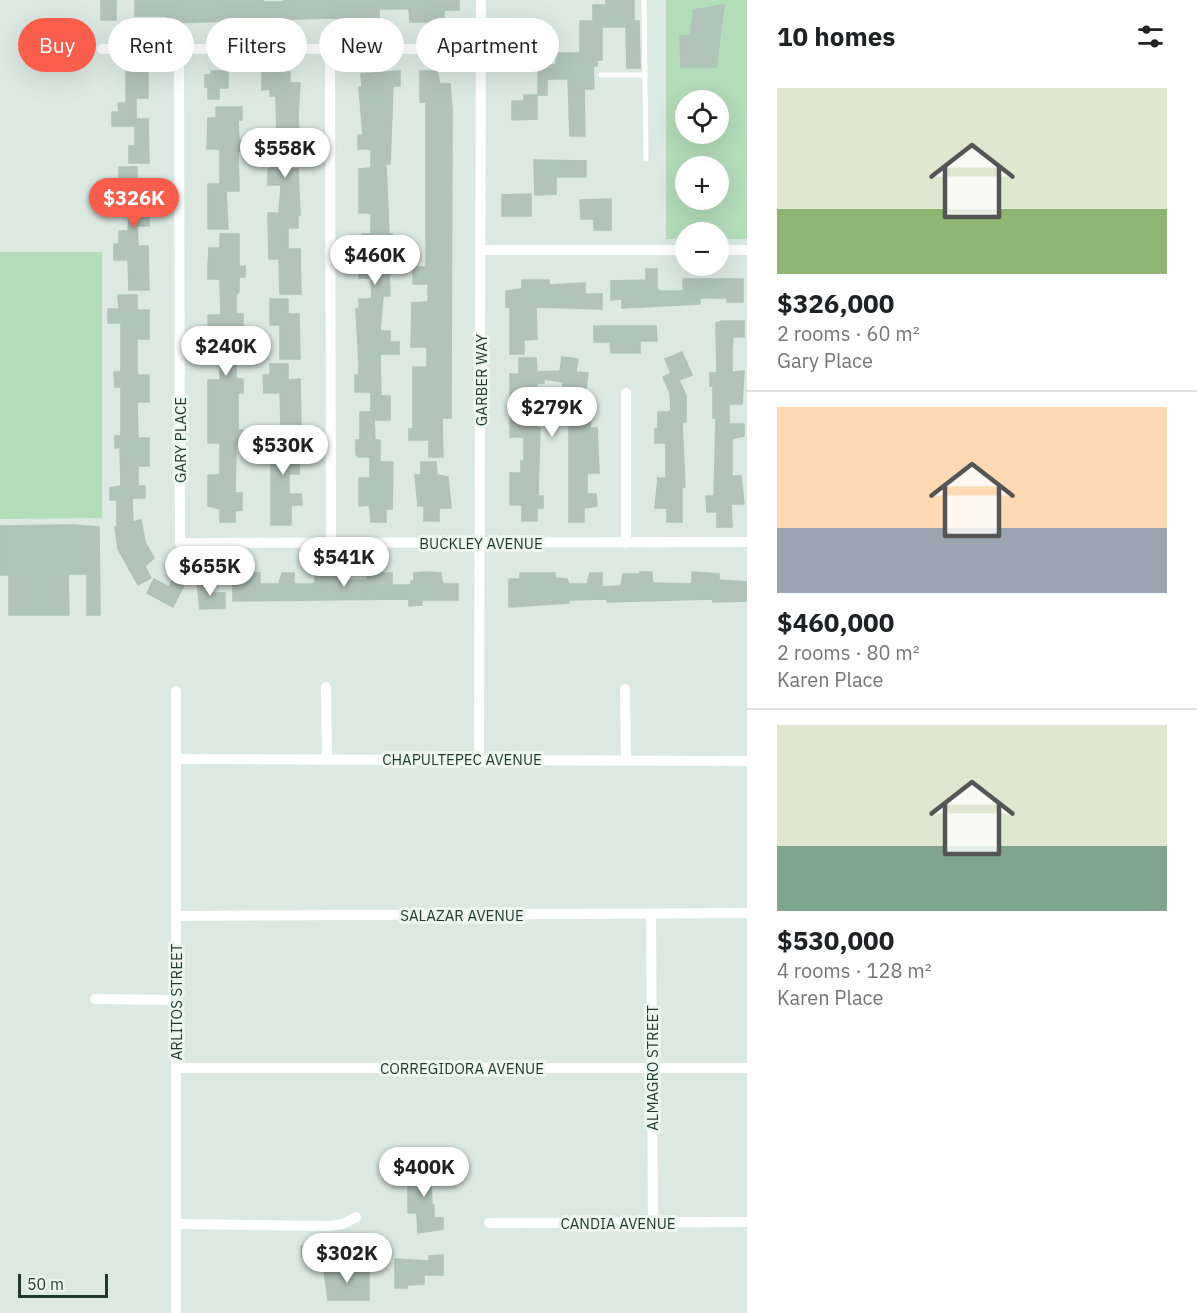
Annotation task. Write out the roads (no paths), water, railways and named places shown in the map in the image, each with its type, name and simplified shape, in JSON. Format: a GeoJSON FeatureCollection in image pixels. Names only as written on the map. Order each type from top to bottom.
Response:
{"type":"FeatureCollection","features":[{"type":"Feature","properties":{"kind":"street","name":"GARBER WAY"},"geometry":{"type":"LineString","coordinates":[[482,0],[482,18]]}},
{"type":"Feature","properties":{"kind":"street"},"geometry":{"type":"LineString","coordinates":[[102,49],[108,49]]}},
{"type":"Feature","properties":{"kind":"street"},"geometry":{"type":"LineString","coordinates":[[194,49],[319,49]]}},
{"type":"Feature","properties":{"kind":"street","name":"GARY PLACE"},"geometry":{"type":"LineString","coordinates":[[179,72],[180,543]]}},
{"type":"Feature","properties":{"kind":"street"},"geometry":{"type":"LineString","coordinates":[[330,72],[331,543]]}},
{"type":"Feature","properties":{"kind":"street","name":"GARBER WAY"},"geometry":{"type":"LineString","coordinates":[[479,760],[481,72]]}},
{"type":"Feature","properties":{"kind":"street"},"geometry":{"type":"LineString","coordinates":[[481,250],[675,250]]}},
{"type":"Feature","properties":{"kind":"street"},"geometry":{"type":"LineString","coordinates":[[729,250],[747,250]]}},
{"type":"Feature","properties":{"kind":"street"},"geometry":{"type":"LineString","coordinates":[[626,393],[626,543]]}},
{"type":"Feature","properties":{"kind":"street","name":"BUCKLEY AVENUE"},"geometry":{"type":"LineString","coordinates":[[180,543],[747,542]]}},
{"type":"Feature","properties":{"kind":"street"},"geometry":{"type":"LineString","coordinates":[[326,687],[327,759]]}},
{"type":"Feature","properties":{"kind":"street"},"geometry":{"type":"LineString","coordinates":[[625,689],[626,760]]}},
{"type":"Feature","properties":{"kind":"street","name":"ARLITOS STREET"},"geometry":{"type":"LineString","coordinates":[[176,691],[176,1313]]}},
{"type":"Feature","properties":{"kind":"street","name":"CHAPULTEPEC AVENUE"},"geometry":{"type":"LineString","coordinates":[[176,759],[747,760]]}},
{"type":"Feature","properties":{"kind":"street","name":"SALAZAR AVENUE"},"geometry":{"type":"LineString","coordinates":[[176,916],[747,913]]}},
{"type":"Feature","properties":{"kind":"street","name":"ALMAGRO STREET"},"geometry":{"type":"LineString","coordinates":[[651,914],[653,1223]]}},
{"type":"Feature","properties":{"kind":"street"},"geometry":{"type":"LineString","coordinates":[[94,999],[176,1000]]}},
{"type":"Feature","properties":{"kind":"street","name":"CORREGIDORA AVENUE"},"geometry":{"type":"LineString","coordinates":[[176,1068],[747,1068]]}},
{"type":"Feature","properties":{"kind":"street"},"geometry":{"type":"LineString","coordinates":[[176,1224],[329,1226],[343,1224],[356,1217]]}},
{"type":"Feature","properties":{"kind":"street","name":"CANDIA AVENUE"},"geometry":{"type":"LineString","coordinates":[[489,1223],[747,1222]]}},
{"type":"Feature","properties":{"kind":"lane"},"geometry":{"type":"LineString","coordinates":[[644,0],[646,159]]}},
{"type":"Feature","properties":{"kind":"lane"},"geometry":{"type":"LineString","coordinates":[[601,75],[645,75]]}}]}
